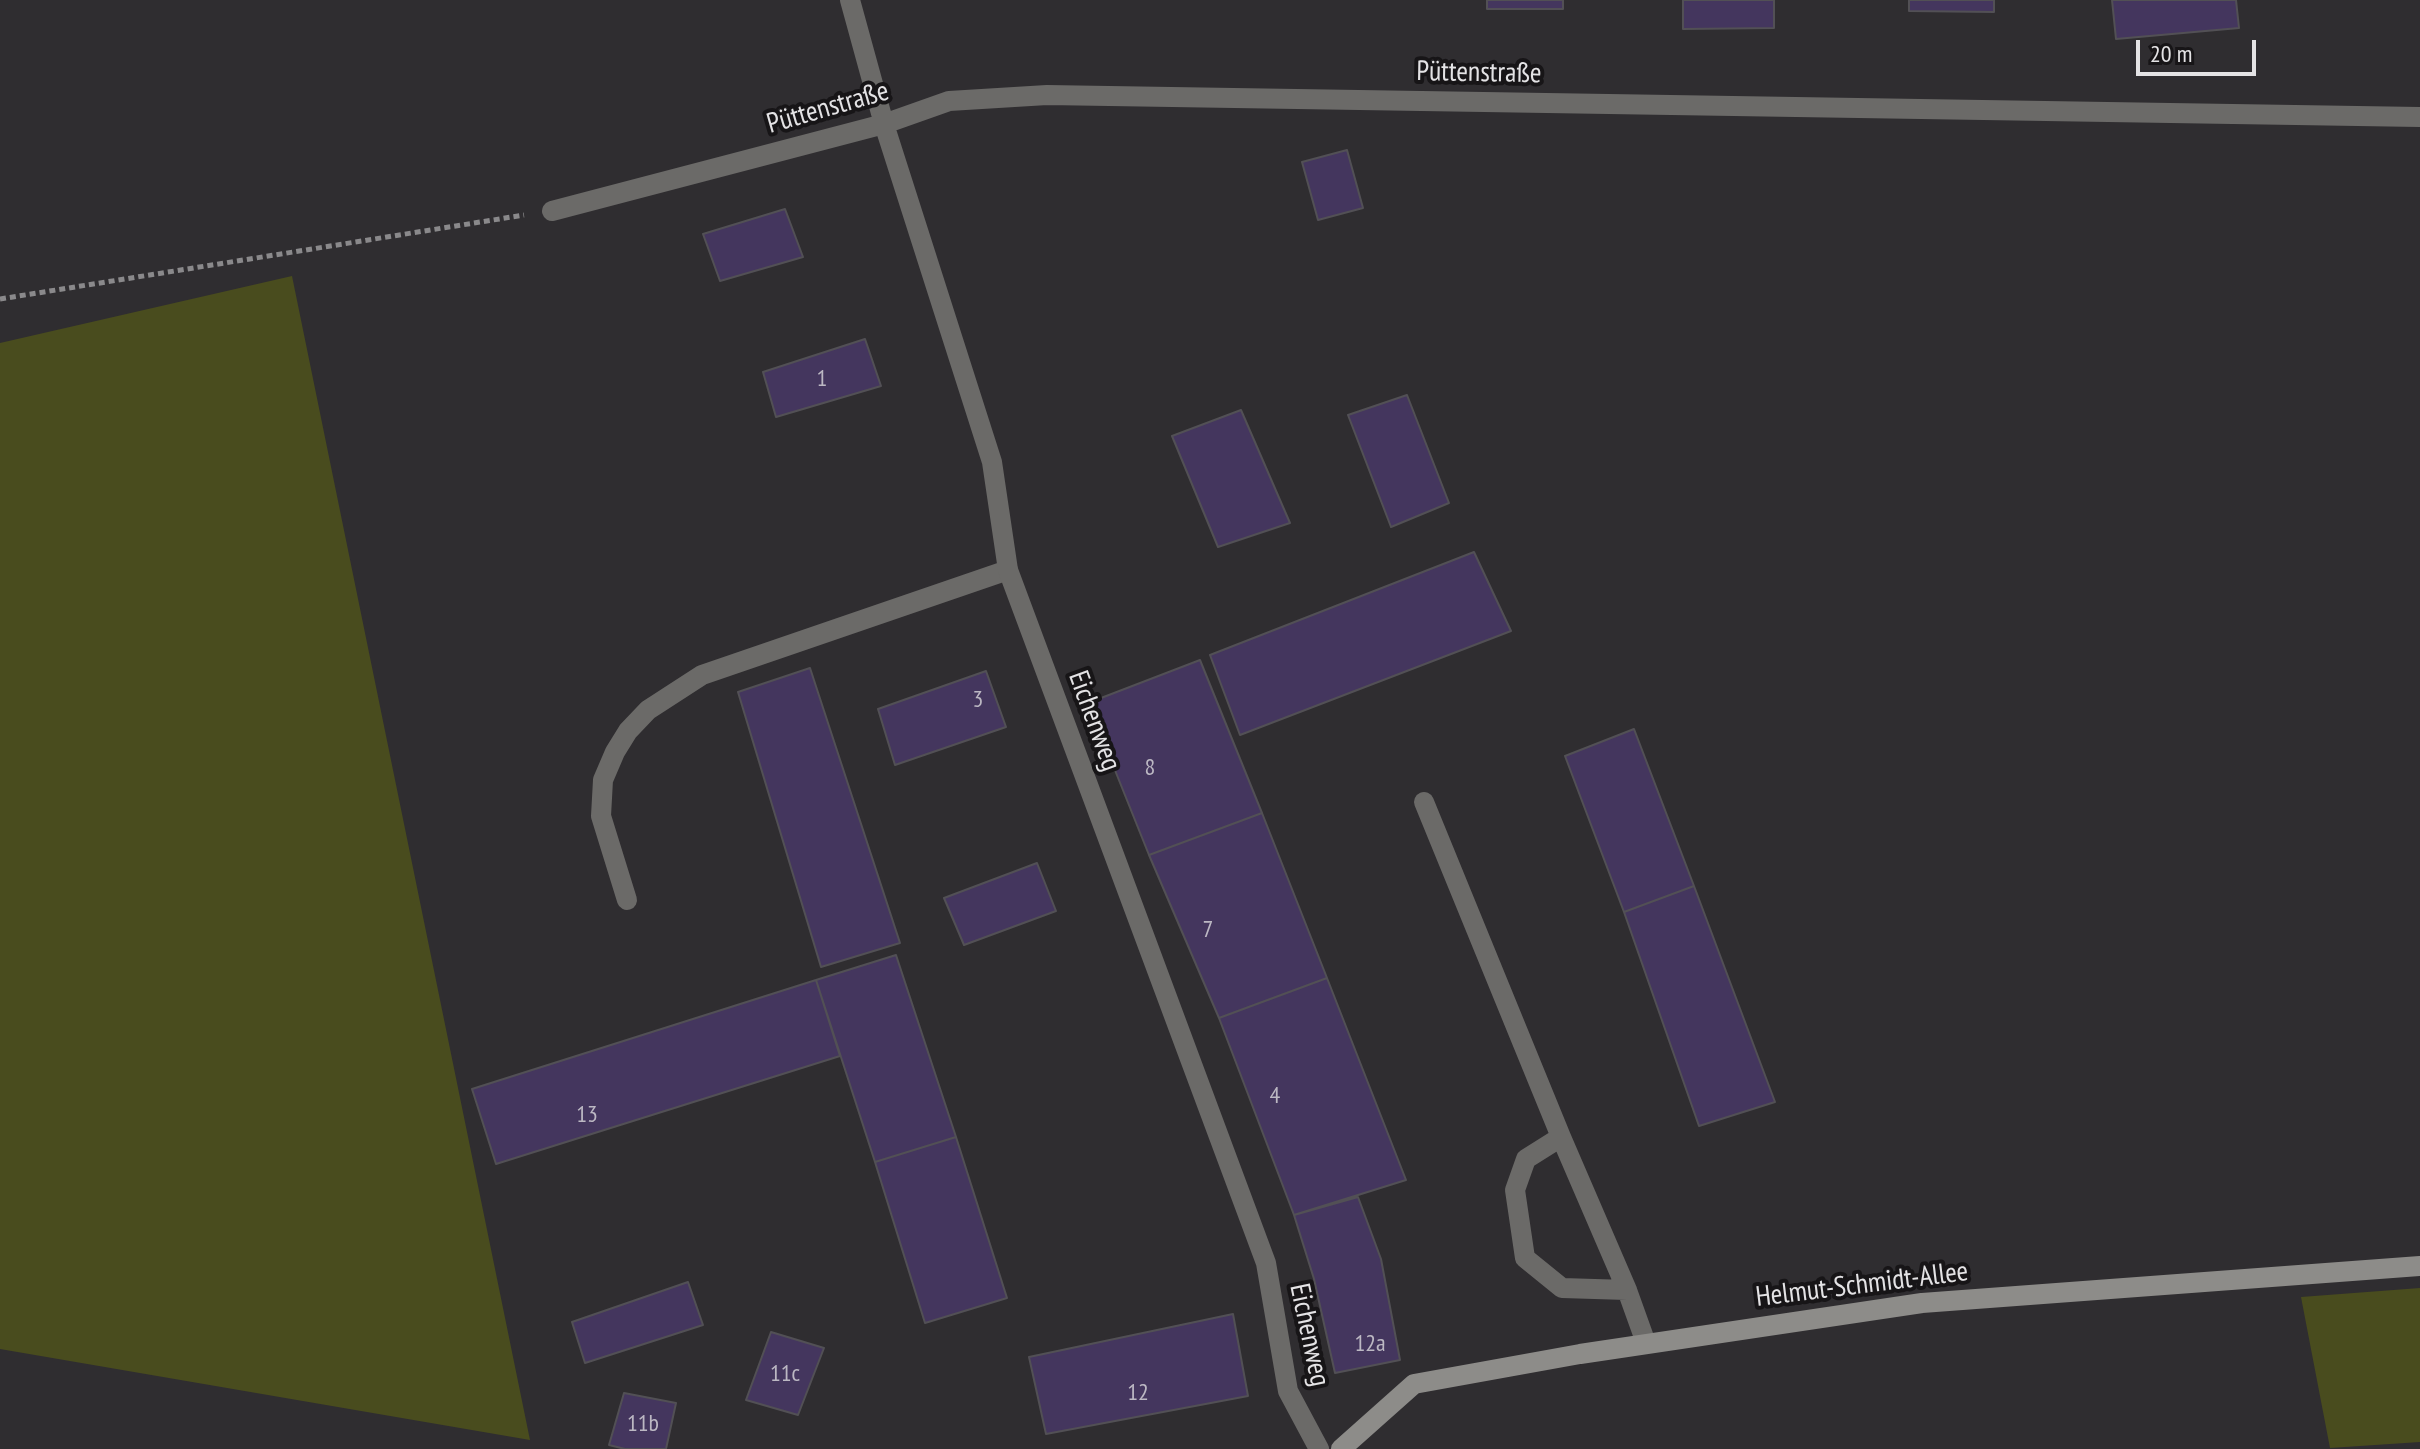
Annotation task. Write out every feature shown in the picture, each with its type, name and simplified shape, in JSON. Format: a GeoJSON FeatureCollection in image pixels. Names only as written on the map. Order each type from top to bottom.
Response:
{"type":"FeatureCollection","features":[{"type":"Feature","properties":{"kind":"street","name":"Eichenweg"},"geometry":{"type":"LineString","coordinates":[[850,0],[884,124],[992,462],[1008,570],[1266,1263],[1288,1391],[1319,1449]]}},
{"type":"Feature","properties":{"kind":"street","name":"Püttenstraße"},"geometry":{"type":"LineString","coordinates":[[552,211],[884,124],[949,101],[1047,95],[2420,117]]}},
{"type":"Feature","properties":{"kind":"street"},"geometry":{"type":"LineString","coordinates":[[627,900],[601,816],[603,780],[628,731],[648,710],[702,675],[1008,570]]}},
{"type":"Feature","properties":{"kind":"street"},"geometry":{"type":"LineString","coordinates":[[1424,802],[1627,1290],[1646,1343]]}},
{"type":"Feature","properties":{"kind":"street"},"geometry":{"type":"LineString","coordinates":[[1561,1137],[1526,1159],[1515,1190],[1525,1258],[1562,1288],[1627,1290]]}},
{"type":"Feature","properties":{"kind":"street","name":"Helmut-Schmidt-Allee"},"geometry":{"type":"LineString","coordinates":[[1341,1449],[1414,1384],[1646,1343],[1965,1298],[2420,1266]]}},
{"type":"Feature","properties":{"kind":"path"},"geometry":{"type":"LineString","coordinates":[[0,299],[552,211]]}},
{"type":"Feature","properties":{"kind":"green space"},"geometry":{"type":"Polygon","coordinates":[[[292,276],[530,1440],[0,1349],[0,343],[292,276]]]}},
{"type":"Feature","properties":{"kind":"green space"},"geometry":{"type":"Polygon","coordinates":[[[2420,1288],[2420,1442],[2330,1448],[2301,1297],[2420,1288]]]}},
{"type":"Feature","properties":{"kind":"building"},"geometry":{"type":"Polygon","coordinates":[[[1487,0],[1563,0],[1563,9],[1487,9],[1487,0]]]}},
{"type":"Feature","properties":{"kind":"building"},"geometry":{"type":"Polygon","coordinates":[[[1683,0],[1774,0],[1774,28],[1683,29],[1683,0]]]}},
{"type":"Feature","properties":{"kind":"building"},"geometry":{"type":"Polygon","coordinates":[[[1909,0],[1994,0],[1994,12],[1909,11],[1909,0]]]}},
{"type":"Feature","properties":{"kind":"building"},"geometry":{"type":"Polygon","coordinates":[[[2112,0],[2236,0],[2239,28],[2116,39],[2112,0]]]}},
{"type":"Feature","properties":{"kind":"building"},"geometry":{"type":"Polygon","coordinates":[[[1347,150],[1363,208],[1318,220],[1302,162],[1347,150]]]}},
{"type":"Feature","properties":{"kind":"building"},"geometry":{"type":"Polygon","coordinates":[[[785,209],[803,257],[720,281],[703,234],[785,209]]]}},
{"type":"Feature","properties":{"kind":"building"},"geometry":{"type":"Polygon","coordinates":[[[865,339],[881,386],[776,417],[763,372],[865,339]]]}},
{"type":"Feature","properties":{"kind":"building"},"geometry":{"type":"Polygon","coordinates":[[[1407,395],[1449,503],[1391,527],[1348,415],[1407,395]]]}},
{"type":"Feature","properties":{"kind":"building"},"geometry":{"type":"Polygon","coordinates":[[[1241,410],[1290,523],[1218,547],[1172,436],[1241,410]]]}},
{"type":"Feature","properties":{"kind":"building"},"geometry":{"type":"Polygon","coordinates":[[[1474,552],[1511,631],[1240,735],[1210,655],[1474,552]]]}},
{"type":"Feature","properties":{"kind":"building"},"geometry":{"type":"Polygon","coordinates":[[[1200,660],[1262,813],[1149,855],[1088,703],[1200,660]]]}},
{"type":"Feature","properties":{"kind":"building"},"geometry":{"type":"Polygon","coordinates":[[[810,668],[900,943],[821,967],[738,692],[810,668]]]}},
{"type":"Feature","properties":{"kind":"building"},"geometry":{"type":"Polygon","coordinates":[[[986,671],[1006,727],[895,765],[878,709],[986,671]]]}},
{"type":"Feature","properties":{"kind":"building"},"geometry":{"type":"Polygon","coordinates":[[[1634,729],[1694,886],[1624,912],[1565,756],[1634,729]]]}},
{"type":"Feature","properties":{"kind":"building"},"geometry":{"type":"Polygon","coordinates":[[[1262,813],[1327,978],[1219,1018],[1149,855],[1262,813]]]}},
{"type":"Feature","properties":{"kind":"building"},"geometry":{"type":"Polygon","coordinates":[[[1037,863],[1056,911],[964,945],[944,898],[1037,863]]]}},
{"type":"Feature","properties":{"kind":"building"},"geometry":{"type":"Polygon","coordinates":[[[1694,886],[1775,1102],[1699,1126],[1624,912],[1694,886]]]}},
{"type":"Feature","properties":{"kind":"building"},"geometry":{"type":"Polygon","coordinates":[[[896,955],[956,1137],[875,1162],[816,980],[896,955]]]}},
{"type":"Feature","properties":{"kind":"building"},"geometry":{"type":"Polygon","coordinates":[[[1327,978],[1406,1180],[1294,1215],[1219,1018],[1327,978]]]}},
{"type":"Feature","properties":{"kind":"building"},"geometry":{"type":"Polygon","coordinates":[[[816,980],[840,1056],[496,1164],[472,1089],[816,980]]]}},
{"type":"Feature","properties":{"kind":"building"},"geometry":{"type":"Polygon","coordinates":[[[956,1137],[1007,1298],[925,1323],[875,1162],[956,1137]]]}},
{"type":"Feature","properties":{"kind":"building"},"geometry":{"type":"Polygon","coordinates":[[[1358,1197],[1381,1259],[1400,1360],[1335,1373],[1314,1279],[1294,1215],[1358,1197]]]}},
{"type":"Feature","properties":{"kind":"building"},"geometry":{"type":"Polygon","coordinates":[[[688,1282],[703,1325],[585,1363],[572,1322],[688,1282]]]}},
{"type":"Feature","properties":{"kind":"building"},"geometry":{"type":"Polygon","coordinates":[[[1233,1314],[1248,1396],[1046,1434],[1029,1357],[1233,1314]]]}},
{"type":"Feature","properties":{"kind":"building"},"geometry":{"type":"Polygon","coordinates":[[[771,1332],[824,1348],[798,1415],[746,1400],[771,1332]]]}},
{"type":"Feature","properties":{"kind":"building"},"geometry":{"type":"Polygon","coordinates":[[[624,1393],[676,1403],[666,1449],[625,1449],[609,1445],[624,1393]]]}}]}
